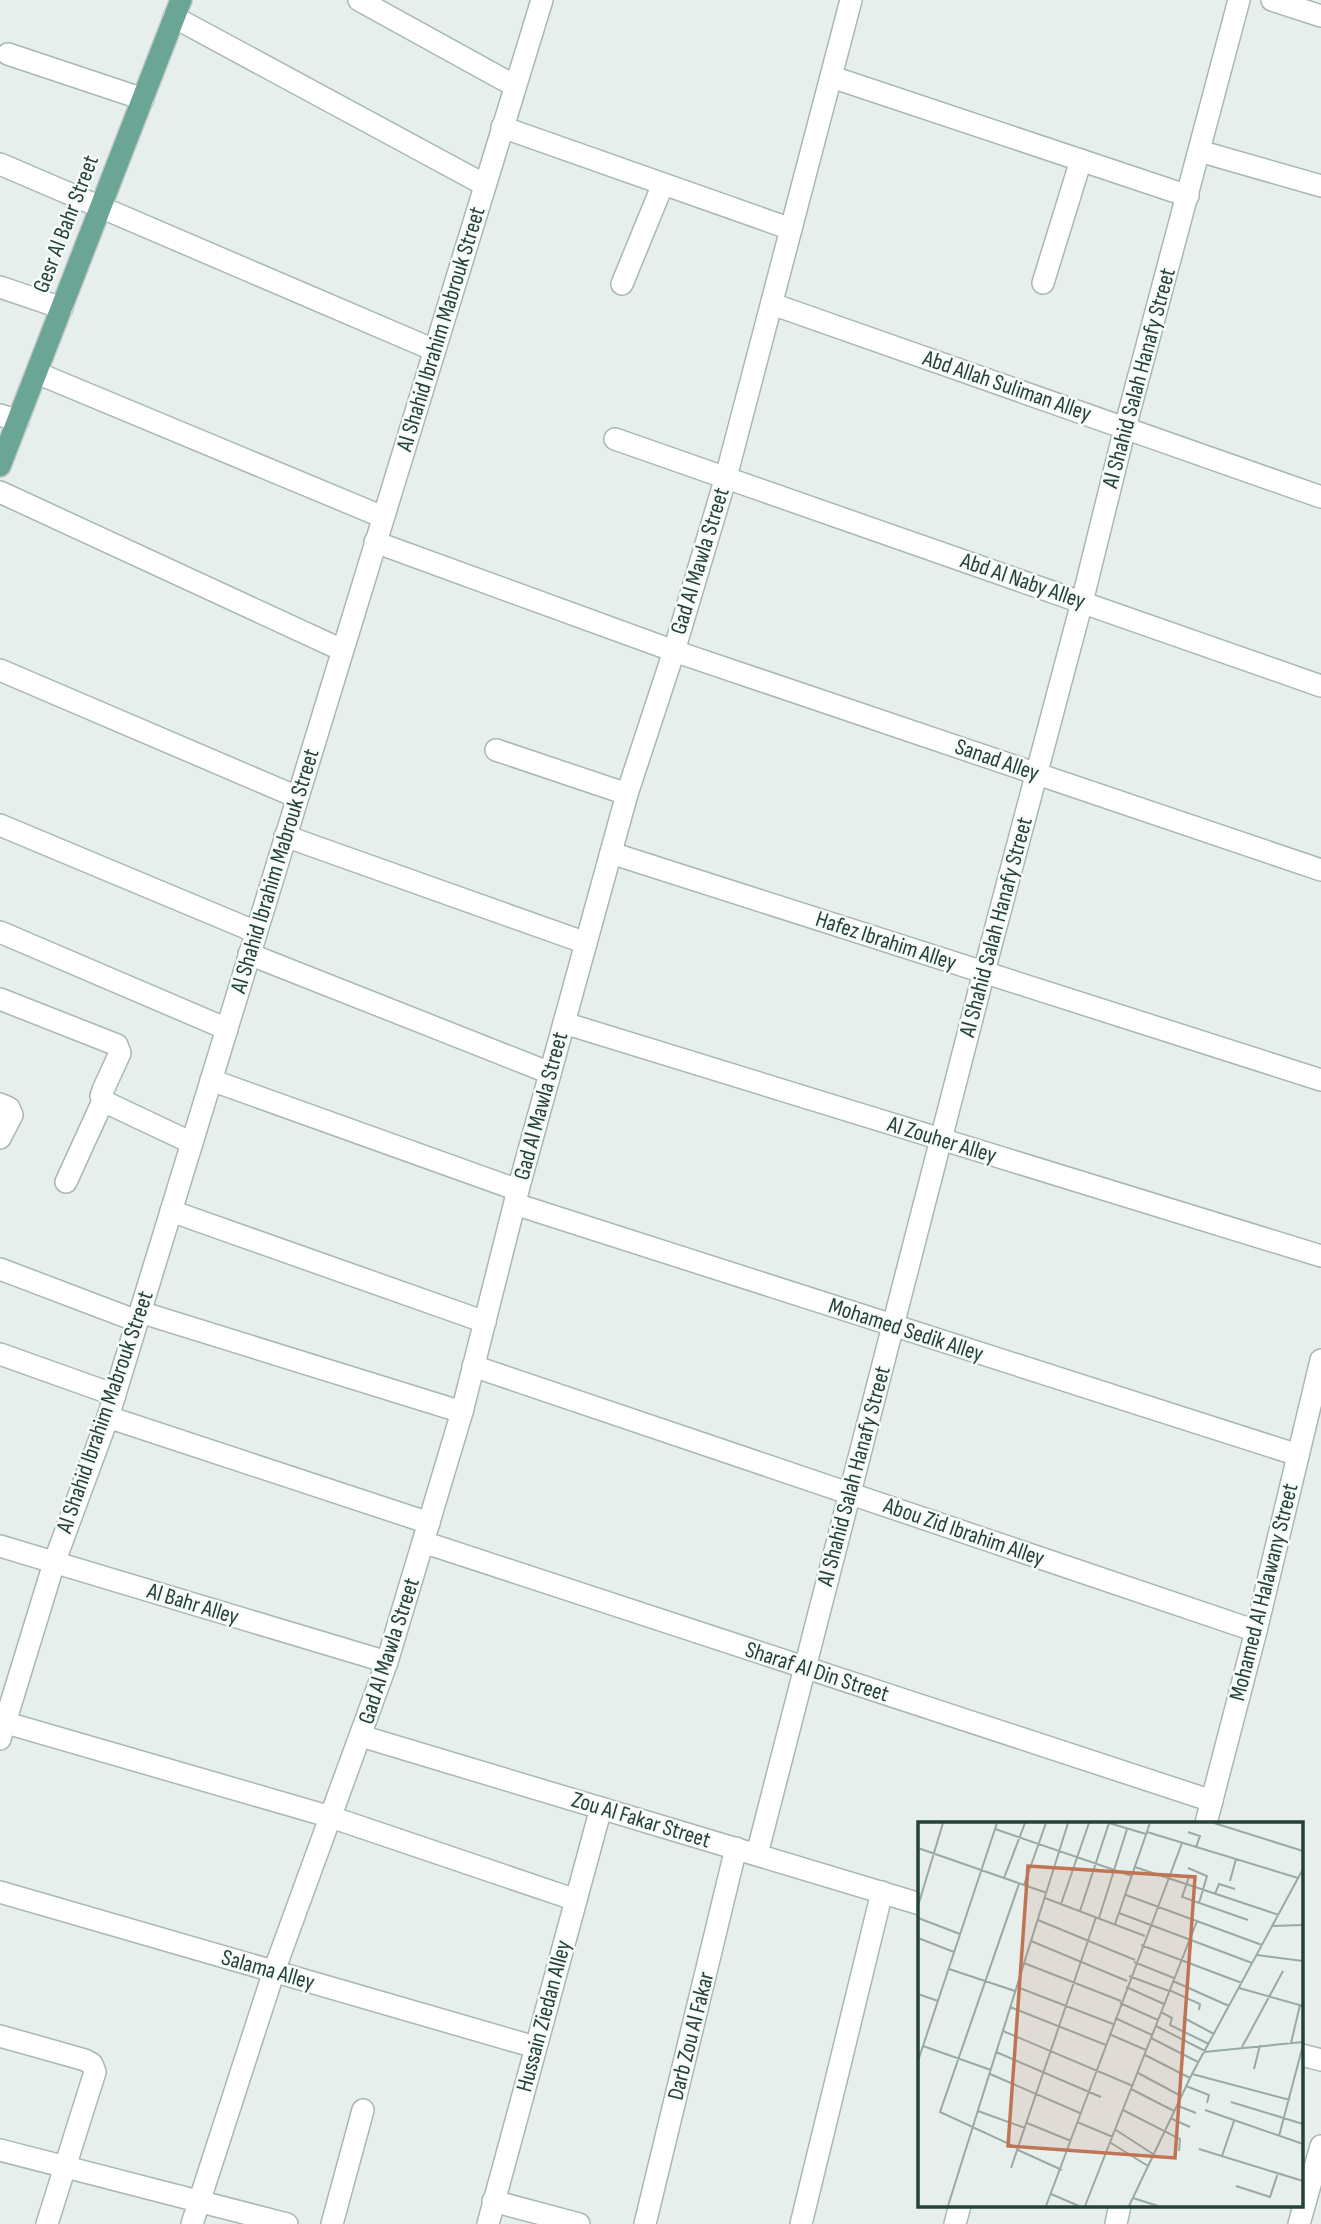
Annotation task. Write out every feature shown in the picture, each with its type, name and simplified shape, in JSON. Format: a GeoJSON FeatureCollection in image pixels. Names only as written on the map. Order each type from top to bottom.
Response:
{"type":"FeatureCollection","features":[{"type":"Feature","properties":{"kind":"main road","name":"Gesr Al Bahr Street"},"geometry":{"type":"LineString","coordinates":[[0,467],[9,418],[37,373],[177,8]]}},
{"type":"Feature","properties":{"kind":"street"},"geometry":{"type":"LineString","coordinates":[[359,0],[515,86]]}},
{"type":"Feature","properties":{"kind":"street","name":"Al Shahid Ibrahim Mabrouk Street"},"geometry":{"type":"LineString","coordinates":[[2,1728],[54,1563],[115,1395],[542,0]]}},
{"type":"Feature","properties":{"kind":"street","name":"Gad Al Mawla Street"},"geometry":{"type":"LineString","coordinates":[[192,2224],[274,1971],[387,1662],[462,1412],[516,1197],[627,794],[674,651],[726,477],[851,0]]}},
{"type":"Feature","properties":{"kind":"street","name":"Al Shahid Salah Hanafy Street"},"geometry":{"type":"LineString","coordinates":[[757,1854],[1125,428],[1239,0]]}},
{"type":"Feature","properties":{"kind":"street"},"geometry":{"type":"LineString","coordinates":[[1272,0],[1321,16]]}},
{"type":"Feature","properties":{"kind":"street"},"geometry":{"type":"LineString","coordinates":[[177,8],[485,185]]}},
{"type":"Feature","properties":{"kind":"street"},"geometry":{"type":"LineString","coordinates":[[8,54],[143,99]]}},
{"type":"Feature","properties":{"kind":"street"},"geometry":{"type":"LineString","coordinates":[[832,77],[1188,196]]}},
{"type":"Feature","properties":{"kind":"street"},"geometry":{"type":"LineString","coordinates":[[502,127],[791,229]]}},
{"type":"Feature","properties":{"kind":"street"},"geometry":{"type":"LineString","coordinates":[[1199,151],[1321,186]]}},
{"type":"Feature","properties":{"kind":"street"},"geometry":{"type":"LineString","coordinates":[[1043,283],[1081,160]]}},
{"type":"Feature","properties":{"kind":"street"},"geometry":{"type":"LineString","coordinates":[[0,164],[434,350]]}},
{"type":"Feature","properties":{"kind":"street"},"geometry":{"type":"LineString","coordinates":[[622,284],[663,184]]}},
{"type":"Feature","properties":{"kind":"street"},"geometry":{"type":"LineString","coordinates":[[0,287],[62,308]]}},
{"type":"Feature","properties":{"kind":"street","name":"Abd Allah Suliman Alley"},"geometry":{"type":"LineString","coordinates":[[772,304],[1321,497]]}},
{"type":"Feature","properties":{"kind":"street"},"geometry":{"type":"LineString","coordinates":[[37,373],[383,517]]}},
{"type":"Feature","properties":{"kind":"street","name":"Abd Al Naby Alley"},"geometry":{"type":"LineString","coordinates":[[615,439],[1321,686]]}},
{"type":"Feature","properties":{"kind":"street"},"geometry":{"type":"LineString","coordinates":[[0,492],[342,650]]}},
{"type":"Feature","properties":{"kind":"street","name":"Sanad Alley"},"geometry":{"type":"LineString","coordinates":[[375,542],[674,651],[1321,870]]}},
{"type":"Feature","properties":{"kind":"street"},"geometry":{"type":"LineString","coordinates":[[0,670],[298,797]]}},
{"type":"Feature","properties":{"kind":"street"},"geometry":{"type":"LineString","coordinates":[[496,750],[627,794]]}},
{"type":"Feature","properties":{"kind":"street"},"geometry":{"type":"LineString","coordinates":[[0,825],[256,932]]}},
{"type":"Feature","properties":{"kind":"street"},"geometry":{"type":"LineString","coordinates":[[285,835],[586,943]]}},
{"type":"Feature","properties":{"kind":"street","name":"Hafez Ibrahim Alley"},"geometry":{"type":"LineString","coordinates":[[611,853],[1321,1080]]}},
{"type":"Feature","properties":{"kind":"street"},"geometry":{"type":"LineString","coordinates":[[0,932],[227,1029]]}},
{"type":"Feature","properties":{"kind":"street"},"geometry":{"type":"LineString","coordinates":[[249,954],[550,1073]]}},
{"type":"Feature","properties":{"kind":"street"},"geometry":{"type":"LineString","coordinates":[[0,999],[117,1045],[120,1053],[103,1090],[103,1101],[66,1182]]}},
{"type":"Feature","properties":{"kind":"street","name":"Al Zouher Alley"},"geometry":{"type":"LineString","coordinates":[[564,1023],[1321,1256]]}},
{"type":"Feature","properties":{"kind":"street","name":"Mohamed Sedik Alley"},"geometry":{"type":"LineString","coordinates":[[211,1080],[516,1197],[893,1325],[1298,1455]]}},
{"type":"Feature","properties":{"kind":"street"},"geometry":{"type":"LineString","coordinates":[[103,1101],[192,1143]]}},
{"type":"Feature","properties":{"kind":"street"},"geometry":{"type":"LineString","coordinates":[[0,1104],[9,1108],[12,1115],[0,1138]]}},
{"type":"Feature","properties":{"kind":"street"},"geometry":{"type":"LineString","coordinates":[[171,1211],[485,1322]]}},
{"type":"Feature","properties":{"kind":"street"},"geometry":{"type":"LineString","coordinates":[[0,1269],[139,1316],[462,1412]]}},
{"type":"Feature","properties":{"kind":"street"},"geometry":{"type":"LineString","coordinates":[[0,1354],[115,1395]]}},
{"type":"Feature","properties":{"kind":"street","name":"Mohamed Al Halawany Street"},"geometry":{"type":"LineString","coordinates":[[1206,1822],[1256,1631],[1321,1360]]}},
{"type":"Feature","properties":{"kind":"street","name":"Abou Zid Ibrahim Alley"},"geometry":{"type":"LineString","coordinates":[[473,1366],[1256,1631]]}},
{"type":"Feature","properties":{"kind":"street","name":"Sharaf Al Din Street"},"geometry":{"type":"LineString","coordinates":[[108,1417],[804,1667],[1212,1801]]}},
{"type":"Feature","properties":{"kind":"street","name":"Al Bahr Alley"},"geometry":{"type":"LineString","coordinates":[[0,1546],[387,1662]]}},
{"type":"Feature","properties":{"kind":"street"},"geometry":{"type":"LineString","coordinates":[[2,1728],[331,1817],[576,1900]]}},
{"type":"Feature","properties":{"kind":"street","name":"Zou Al Fakar Street"},"geometry":{"type":"LineString","coordinates":[[361,1736],[918,1903]]}},
{"type":"Feature","properties":{"kind":"street","name":"Hussain Ziedan Alley"},"geometry":{"type":"LineString","coordinates":[[488,2224],[601,1808]]}},
{"type":"Feature","properties":{"kind":"street","name":"Darb Zou Al Fakar"},"geometry":{"type":"LineString","coordinates":[[645,2224],[736,1848]]}},
{"type":"Feature","properties":{"kind":"street","name":"Salama Alley"},"geometry":{"type":"LineString","coordinates":[[0,1892],[536,2047]]}},
{"type":"Feature","properties":{"kind":"street"},"geometry":{"type":"LineString","coordinates":[[801,2224],[882,1892]]}},
{"type":"Feature","properties":{"kind":"street"},"geometry":{"type":"LineString","coordinates":[[0,2036],[85,2060],[92,2064],[95,2072],[47,2224]]}},
{"type":"Feature","properties":{"kind":"street"},"geometry":{"type":"LineString","coordinates":[[1304,2056],[1321,2060]]}},
{"type":"Feature","properties":{"kind":"street"},"geometry":{"type":"LineString","coordinates":[[332,2224],[363,2110]]}},
{"type":"Feature","properties":{"kind":"street"},"geometry":{"type":"LineString","coordinates":[[1299,2224],[1321,2146]]}},
{"type":"Feature","properties":{"kind":"street"},"geometry":{"type":"LineString","coordinates":[[0,2150],[198,2200],[246,2219],[288,2224]]}},
{"type":"Feature","properties":{"kind":"street"},"geometry":{"type":"LineString","coordinates":[[493,2202],[579,2224]]}},
{"type":"Feature","properties":{"kind":"street"},"geometry":{"type":"LineString","coordinates":[[955,2224],[960,2206]]}},
{"type":"Feature","properties":{"kind":"street"},"geometry":{"type":"LineString","coordinates":[[1116,2224],[1120,2206]]}}]}
